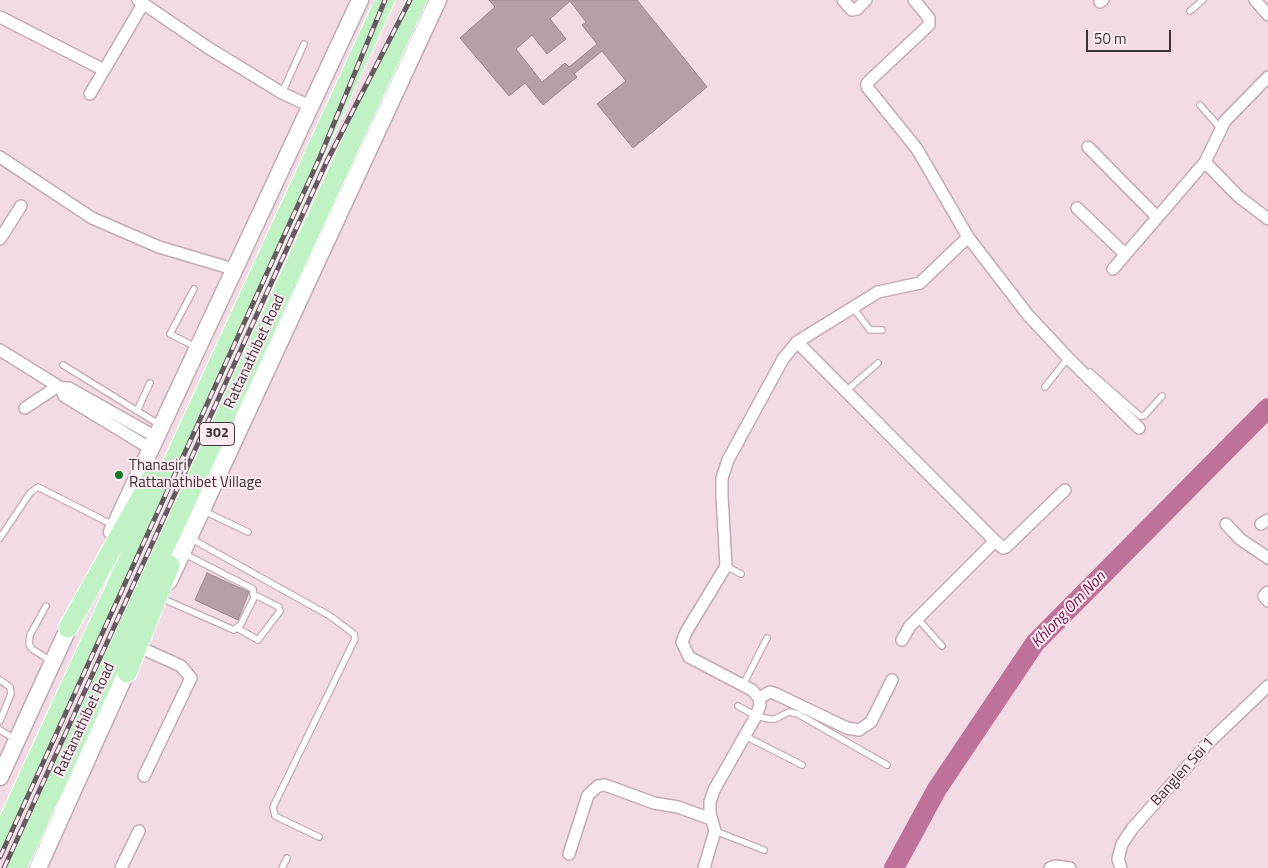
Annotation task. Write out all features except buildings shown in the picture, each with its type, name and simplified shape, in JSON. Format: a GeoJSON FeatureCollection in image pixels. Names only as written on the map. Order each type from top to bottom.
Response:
{"type":"FeatureCollection","features":[{"type":"Feature","properties":{"kind":"main road"},"geometry":{"type":"LineString","coordinates":[[0,778],[233,269],[360,0]]}},
{"type":"Feature","properties":{"kind":"main road","name":"Rattanathibet Road"},"geometry":{"type":"LineString","coordinates":[[0,839],[385,0]]}},
{"type":"Feature","properties":{"kind":"main road","name":"Rattanathibet Road"},"geometry":{"type":"LineString","coordinates":[[17,868],[417,0]]}},
{"type":"Feature","properties":{"kind":"main road","name":"Rattanathibet Road"},"geometry":{"type":"LineString","coordinates":[[38,868],[438,0]]}},
{"type":"Feature","properties":{"kind":"main road"},"geometry":{"type":"LineString","coordinates":[[68,628],[222,353]]}},
{"type":"Feature","properties":{"kind":"main road"},"geometry":{"type":"LineString","coordinates":[[127,673],[248,366]]}},
{"type":"Feature","properties":{"kind":"street"},"geometry":{"type":"LineString","coordinates":[[843,0],[852,10],[857,9],[866,0]]}},
{"type":"Feature","properties":{"kind":"street"},"geometry":{"type":"LineString","coordinates":[[914,0],[929,18],[929,26],[867,83],[867,88],[917,149],[968,237],[1028,315],[1069,360],[1139,428]]}},
{"type":"Feature","properties":{"kind":"street"},"geometry":{"type":"LineString","coordinates":[[1255,0],[1268,15]]}},
{"type":"Feature","properties":{"kind":"street"},"geometry":{"type":"LineString","coordinates":[[90,94],[140,2],[207,47],[282,93],[310,106]]}},
{"type":"Feature","properties":{"kind":"street"},"geometry":{"type":"LineString","coordinates":[[0,17],[104,70]]}},
{"type":"Feature","properties":{"kind":"street"},"geometry":{"type":"LineString","coordinates":[[1113,269],[1156,216],[1205,162],[1213,150],[1221,129],[1240,105],[1268,78]]}},
{"type":"Feature","properties":{"kind":"street"},"geometry":{"type":"LineString","coordinates":[[1088,147],[1156,216]]}},
{"type":"Feature","properties":{"kind":"street"},"geometry":{"type":"LineString","coordinates":[[0,157],[100,222],[159,247],[233,269]]}},
{"type":"Feature","properties":{"kind":"street"},"geometry":{"type":"LineString","coordinates":[[1205,162],[1238,196],[1268,219]]}},
{"type":"Feature","properties":{"kind":"street"},"geometry":{"type":"LineString","coordinates":[[0,239],[21,206]]}},
{"type":"Feature","properties":{"kind":"street"},"geometry":{"type":"LineString","coordinates":[[1077,208],[1125,254]]}},
{"type":"Feature","properties":{"kind":"street"},"geometry":{"type":"LineString","coordinates":[[704,868],[715,831],[710,802],[714,790],[756,716],[760,705],[759,698],[752,690],[689,657],[682,642],[686,632],[726,566],[722,478],[728,460],[783,359],[797,342],[854,309],[878,292],[920,282],[968,237]]}},
{"type":"Feature","properties":{"kind":"street"},"geometry":{"type":"LineString","coordinates":[[797,342],[1003,548],[1065,490]]}},
{"type":"Feature","properties":{"kind":"street"},"geometry":{"type":"LineString","coordinates":[[0,350],[59,387],[64,396],[156,438]]}},
{"type":"Feature","properties":{"kind":"street"},"geometry":{"type":"LineString","coordinates":[[25,408],[59,387]]}},
{"type":"Feature","properties":{"kind":"street"},"geometry":{"type":"LineString","coordinates":[[1226,524],[1240,539],[1268,558]]}},
{"type":"Feature","properties":{"kind":"street"},"geometry":{"type":"LineString","coordinates":[[902,640],[918,619],[995,541]]}},
{"type":"Feature","properties":{"kind":"street"},"geometry":{"type":"LineString","coordinates":[[1268,592],[1264,596],[1268,601]]}},
{"type":"Feature","properties":{"kind":"street"},"geometry":{"type":"LineString","coordinates":[[139,647],[181,666],[191,678],[144,776]]}},
{"type":"Feature","properties":{"kind":"street"},"geometry":{"type":"LineString","coordinates":[[759,698],[770,692],[847,728],[859,730],[871,722],[892,680]]}},
{"type":"Feature","properties":{"kind":"street","name":"Banglen Soi 1"},"geometry":{"type":"LineString","coordinates":[[1121,868],[1118,859],[1122,844],[1132,829],[1205,746],[1268,686]]}},
{"type":"Feature","properties":{"kind":"street"},"geometry":{"type":"LineString","coordinates":[[569,854],[588,795],[598,786],[605,785],[654,803],[678,807],[712,819]]}},
{"type":"Feature","properties":{"kind":"street"},"geometry":{"type":"LineString","coordinates":[[121,868],[139,832]]}},
{"type":"Feature","properties":{"kind":"street"},"geometry":{"type":"LineString","coordinates":[[1050,868],[1061,866],[1070,868]]}},
{"type":"Feature","properties":{"kind":"lane"},"geometry":{"type":"LineString","coordinates":[[1190,10],[1203,0]]}},
{"type":"Feature","properties":{"kind":"lane"},"geometry":{"type":"LineString","coordinates":[[282,93],[304,44]]}},
{"type":"Feature","properties":{"kind":"lane"},"geometry":{"type":"LineString","coordinates":[[1200,105],[1221,129]]}},
{"type":"Feature","properties":{"kind":"lane"},"geometry":{"type":"LineString","coordinates":[[194,289],[170,334],[198,348]]}},
{"type":"Feature","properties":{"kind":"lane"},"geometry":{"type":"LineString","coordinates":[[854,309],[870,330],[882,330]]}},
{"type":"Feature","properties":{"kind":"lane"},"geometry":{"type":"LineString","coordinates":[[1045,387],[1069,360],[1088,370],[1140,416],[1144,416],[1162,396]]}},
{"type":"Feature","properties":{"kind":"lane"},"geometry":{"type":"LineString","coordinates":[[846,391],[878,363]]}},
{"type":"Feature","properties":{"kind":"lane"},"geometry":{"type":"LineString","coordinates":[[63,365],[137,411],[156,438]]}},
{"type":"Feature","properties":{"kind":"lane"},"geometry":{"type":"LineString","coordinates":[[137,411],[150,383]]}},
{"type":"Feature","properties":{"kind":"lane"},"geometry":{"type":"LineString","coordinates":[[0,538],[30,493],[38,487],[115,526]]}},
{"type":"Feature","properties":{"kind":"lane"},"geometry":{"type":"LineString","coordinates":[[202,510],[248,532]]}},
{"type":"Feature","properties":{"kind":"lane"},"geometry":{"type":"LineString","coordinates":[[189,537],[330,616],[354,634],[355,639],[273,808],[274,816],[320,837]]}},
{"type":"Feature","properties":{"kind":"lane"},"geometry":{"type":"LineString","coordinates":[[182,553],[253,589],[254,598],[237,628]]}},
{"type":"Feature","properties":{"kind":"lane"},"geometry":{"type":"LineString","coordinates":[[726,566],[741,574]]}},
{"type":"Feature","properties":{"kind":"lane"},"geometry":{"type":"LineString","coordinates":[[161,598],[234,630],[237,628],[258,640],[280,611],[279,607],[254,594]]}},
{"type":"Feature","properties":{"kind":"lane"},"geometry":{"type":"LineString","coordinates":[[46,606],[30,635],[29,644],[32,649],[53,662]]}},
{"type":"Feature","properties":{"kind":"lane"},"geometry":{"type":"LineString","coordinates":[[918,619],[942,646]]}},
{"type":"Feature","properties":{"kind":"lane"},"geometry":{"type":"LineString","coordinates":[[743,685],[767,638]]}},
{"type":"Feature","properties":{"kind":"lane"},"geometry":{"type":"LineString","coordinates":[[0,680],[10,687],[11,694],[0,721]]}},
{"type":"Feature","properties":{"kind":"lane"},"geometry":{"type":"LineString","coordinates":[[738,706],[756,716],[775,719],[790,712],[798,714],[887,765]]}},
{"type":"Feature","properties":{"kind":"lane"},"geometry":{"type":"LineString","coordinates":[[0,730],[17,740]]}},
{"type":"Feature","properties":{"kind":"lane"},"geometry":{"type":"LineString","coordinates":[[745,736],[802,765]]}},
{"type":"Feature","properties":{"kind":"lane"},"geometry":{"type":"LineString","coordinates":[[715,831],[764,850]]}},
{"type":"Feature","properties":{"kind":"lane"},"geometry":{"type":"LineString","coordinates":[[282,868],[287,858]]}},
{"type":"Feature","properties":{"kind":"waterway","name":"Khlong Om Non"},"geometry":{"type":"LineString","coordinates":[[894,868],[937,789],[1035,643],[1268,408]]}},
{"type":"Feature","properties":{"kind":"railway"},"geometry":{"type":"LineString","coordinates":[[0,857],[320,157],[385,0]]}},
{"type":"Feature","properties":{"kind":"railway"},"geometry":{"type":"LineString","coordinates":[[4,868],[327,161],[410,0]]}},
{"type":"Feature","properties":{"kind":"place","name":"Thanasiri Rattanathibet Village"},"geometry":{"type":"Point","coordinates":[119,475]}}]}
